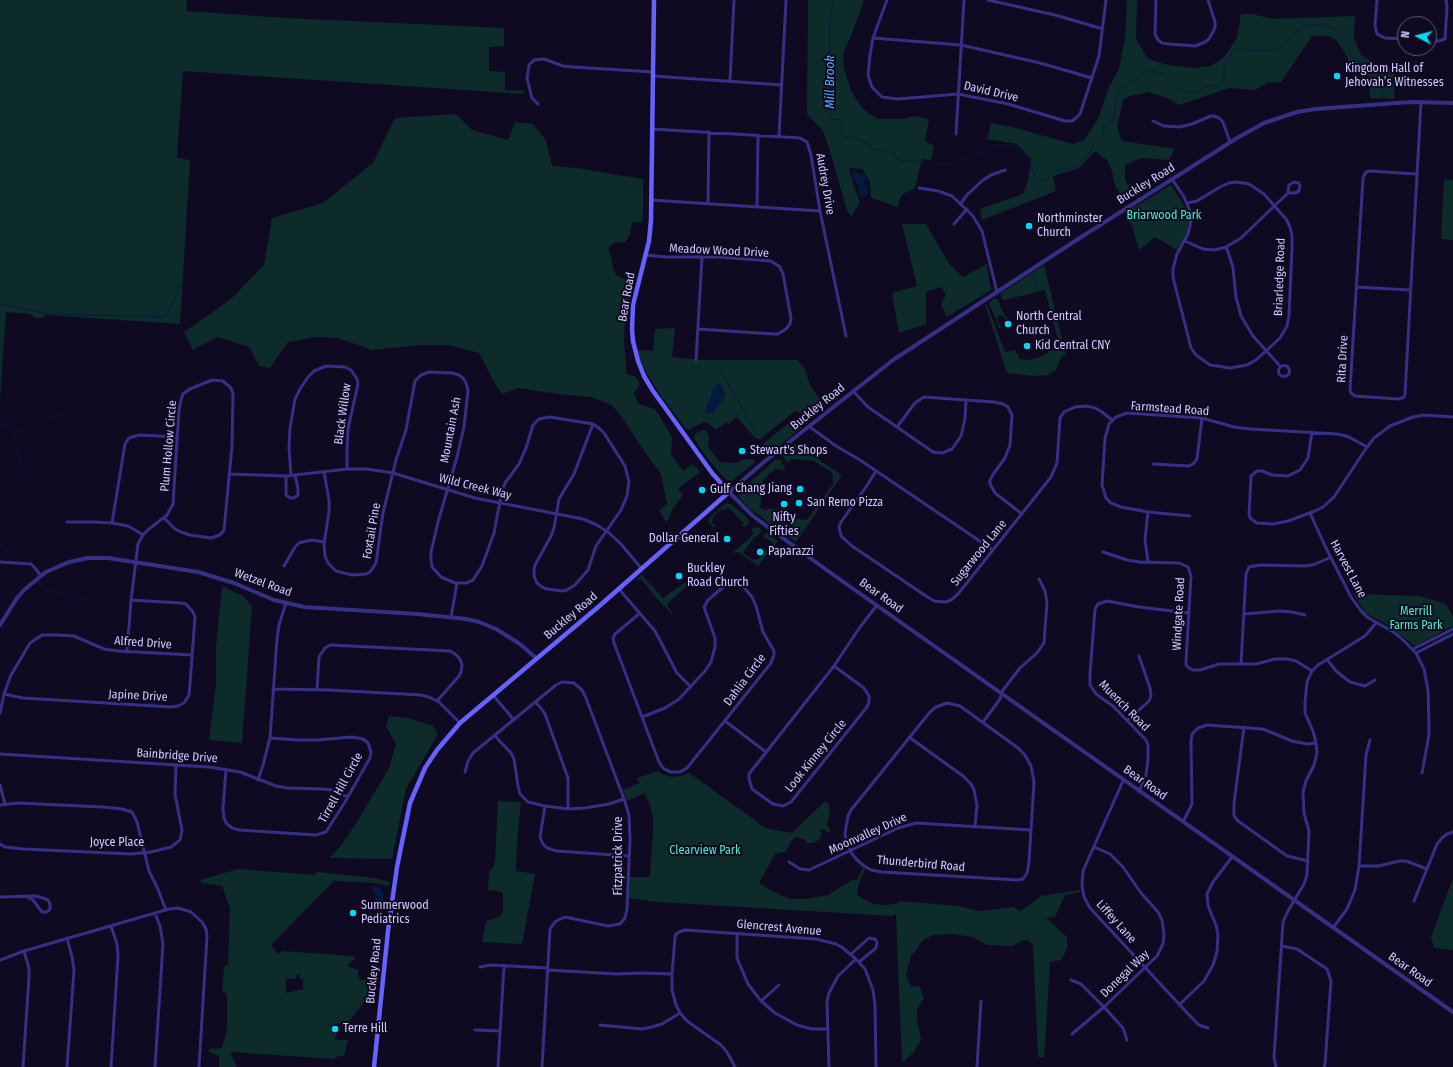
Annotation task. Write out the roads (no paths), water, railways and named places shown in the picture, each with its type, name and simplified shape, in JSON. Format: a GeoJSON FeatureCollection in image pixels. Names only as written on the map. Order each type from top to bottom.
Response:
{"type":"FeatureCollection","features":[{"type":"Feature","properties":{"kind":"main road","name":"Bear Road"},"geometry":{"type":"LineString","coordinates":[[653,0],[651,220],[645,255],[633,305],[633,341],[638,361],[644,376],[653,391],[712,473],[729,492]]}},
{"type":"Feature","properties":{"kind":"main road","name":"Buckley Road"},"geometry":{"type":"LineString","coordinates":[[374,1067],[388,931],[397,867],[408,814],[416,787],[425,768],[441,745],[460,723],[619,589],[729,492]]}},
{"type":"Feature","properties":{"kind":"street"},"geometry":{"type":"LineString","coordinates":[[730,81],[734,0]]}},
{"type":"Feature","properties":{"kind":"street"},"geometry":{"type":"LineString","coordinates":[[779,136],[786,0]]}},
{"type":"Feature","properties":{"kind":"street","name":"David Drive"},"geometry":{"type":"LineString","coordinates":[[887,0],[873,38],[868,75],[872,87],[882,97],[898,99],[958,94],[1008,104],[1064,121],[1072,121],[1080,114],[1099,56],[1106,0]]}},
{"type":"Feature","properties":{"kind":"street"},"geometry":{"type":"LineString","coordinates":[[956,134],[964,0]]}},
{"type":"Feature","properties":{"kind":"street"},"geometry":{"type":"LineString","coordinates":[[988,0],[1054,15],[1103,29]]}},
{"type":"Feature","properties":{"kind":"street"},"geometry":{"type":"LineString","coordinates":[[1156,0],[1155,34],[1158,40],[1162,43],[1195,46],[1209,39],[1215,28],[1215,22],[1208,0]]}},
{"type":"Feature","properties":{"kind":"street"},"geometry":{"type":"LineString","coordinates":[[1377,0],[1377,34],[1385,38],[1397,39]]}},
{"type":"Feature","properties":{"kind":"street"},"geometry":{"type":"LineString","coordinates":[[1437,41],[1445,39],[1446,0]]}},
{"type":"Feature","properties":{"kind":"street"},"geometry":{"type":"LineString","coordinates":[[873,38],[961,45],[1040,63],[1092,78]]}},
{"type":"Feature","properties":{"kind":"street"},"geometry":{"type":"LineString","coordinates":[[538,104],[532,98],[527,78],[529,65],[534,60],[544,60],[563,66],[782,85]]}},
{"type":"Feature","properties":{"kind":"street","name":"Buckley Road"},"geometry":{"type":"LineString","coordinates":[[729,492],[764,462],[893,360],[1172,179],[1230,142],[1264,123],[1297,112],[1321,108],[1421,102],[1453,103]]}},
{"type":"Feature","properties":{"kind":"street","name":"Rita Drive"},"geometry":{"type":"LineString","coordinates":[[1416,174],[1370,171],[1364,174],[1361,193],[1351,393],[1355,396],[1399,399],[1404,397],[1405,394],[1421,102]]}},
{"type":"Feature","properties":{"kind":"street"},"geometry":{"type":"LineString","coordinates":[[1153,121],[1164,126],[1180,126],[1192,124],[1214,116],[1223,122],[1230,142]]}},
{"type":"Feature","properties":{"kind":"street","name":"Audrey Drive"},"geometry":{"type":"LineString","coordinates":[[652,129],[779,136],[800,138],[807,142],[811,155],[820,211],[846,336]]}},
{"type":"Feature","properties":{"kind":"street"},"geometry":{"type":"LineString","coordinates":[[708,204],[709,132]]}},
{"type":"Feature","properties":{"kind":"street"},"geometry":{"type":"LineString","coordinates":[[757,207],[758,135]]}},
{"type":"Feature","properties":{"kind":"street"},"geometry":{"type":"LineString","coordinates":[[961,203],[983,180],[991,175],[1005,170]]}},
{"type":"Feature","properties":{"kind":"street","name":"Briarledge Road"},"geometry":{"type":"LineString","coordinates":[[1172,179],[1187,203],[1191,213],[1191,221],[1186,241],[1174,260],[1173,277],[1193,352],[1200,359],[1210,365],[1230,368],[1247,366],[1256,360],[1284,332],[1289,314],[1290,300],[1292,236],[1290,227],[1286,219],[1268,198],[1249,184],[1235,182],[1220,187],[1197,201],[1187,203]]}},
{"type":"Feature","properties":{"kind":"street"},"geometry":{"type":"LineString","coordinates":[[1186,241],[1203,249],[1214,250],[1226,247],[1241,238],[1288,192],[1289,185],[1291,183],[1299,183],[1300,186],[1298,192],[1288,192]]}},
{"type":"Feature","properties":{"kind":"street"},"geometry":{"type":"LineString","coordinates":[[919,188],[946,193],[961,203],[976,220],[982,232],[997,292]]}},
{"type":"Feature","properties":{"kind":"street"},"geometry":{"type":"LineString","coordinates":[[651,200],[820,211]]}},
{"type":"Feature","properties":{"kind":"street"},"geometry":{"type":"LineString","coordinates":[[954,224],[967,209]]}},
{"type":"Feature","properties":{"kind":"street"},"geometry":{"type":"LineString","coordinates":[[1226,247],[1230,255],[1233,268],[1238,311],[1253,336],[1280,366]]}},
{"type":"Feature","properties":{"kind":"street","name":"Meadow Wood Drive"},"geometry":{"type":"LineString","coordinates":[[645,255],[672,258],[702,257],[771,261],[780,267],[783,274],[791,318],[788,328],[778,334],[698,329]]}},
{"type":"Feature","properties":{"kind":"street"},"geometry":{"type":"LineString","coordinates":[[696,360],[702,257]]}},
{"type":"Feature","properties":{"kind":"street"},"geometry":{"type":"LineString","coordinates":[[1356,287],[1410,290]]}},
{"type":"Feature","properties":{"kind":"street","name":"Black Willow"},"geometry":{"type":"LineString","coordinates":[[291,476],[289,448],[290,428],[296,399],[300,389],[308,377],[314,371],[327,366],[345,367],[351,370],[357,379],[358,384],[348,429],[348,469]]}},
{"type":"Feature","properties":{"kind":"street","name":"Mountain Ash"},"geometry":{"type":"LineString","coordinates":[[393,473],[406,430],[413,388],[417,378],[429,372],[452,373],[459,375],[466,383],[468,390],[466,416],[457,457],[447,490]]}},
{"type":"Feature","properties":{"kind":"street","name":"Plum Hollow Circle"},"geometry":{"type":"LineString","coordinates":[[142,535],[164,518],[173,504],[179,410],[181,400],[185,392],[212,380],[228,383],[233,393],[230,474],[226,526],[220,535],[211,538],[181,532],[174,529],[164,518]]}},
{"type":"Feature","properties":{"kind":"street"},"geometry":{"type":"LineString","coordinates":[[853,391],[868,407],[933,452],[942,453],[948,452],[962,436],[966,400]]}},
{"type":"Feature","properties":{"kind":"street"},"geometry":{"type":"LineString","coordinates":[[897,427],[915,402],[920,399],[932,397],[1003,404],[1010,410],[1012,415],[1010,445],[1005,458],[994,473],[990,484],[995,493],[1022,514]]}},
{"type":"Feature","properties":{"kind":"street","name":"Sugarwood Lane"},"geometry":{"type":"LineString","coordinates":[[876,471],[841,522],[840,533],[843,539],[934,601],[945,602],[951,600],[958,594],[1054,472],[1058,457],[1062,415],[1070,408],[1080,406],[1095,408],[1112,420]]}},
{"type":"Feature","properties":{"kind":"street","name":"Farmstead Road"},"geometry":{"type":"LineString","coordinates":[[1112,420],[1122,414],[1202,418],[1234,427],[1250,429],[1338,434],[1349,436],[1366,447]]}},
{"type":"Feature","properties":{"kind":"street"},"geometry":{"type":"LineString","coordinates":[[1312,432],[1308,458],[1300,470],[1288,476],[1272,475],[1262,471],[1253,474],[1251,480],[1249,515],[1251,519],[1257,523],[1273,524],[1310,513],[1323,507],[1334,497],[1366,447],[1380,433],[1398,422],[1424,415],[1453,417]]}},
{"type":"Feature","properties":{"kind":"street"},"geometry":{"type":"LineString","coordinates":[[447,490],[431,552],[432,567],[441,577],[457,583],[470,582],[476,576],[490,544],[506,483],[519,464],[526,448],[531,428],[539,419],[550,417],[593,424],[599,428],[620,457],[628,477],[629,488],[625,504],[596,546],[588,570],[575,585],[563,591],[547,590],[542,587],[537,583],[534,576],[534,570],[535,565],[554,528],[559,499],[574,474],[593,424]]}},
{"type":"Feature","properties":{"kind":"street"},"geometry":{"type":"LineString","coordinates":[[1153,464],[1189,466],[1193,464],[1197,459],[1202,418]]}},
{"type":"Feature","properties":{"kind":"street"},"geometry":{"type":"LineString","coordinates":[[1112,420],[1107,429],[1105,438],[1102,485],[1106,498],[1115,506],[1148,512],[1190,516]]}},
{"type":"Feature","properties":{"kind":"street"},"geometry":{"type":"LineString","coordinates":[[810,427],[993,550]]}},
{"type":"Feature","properties":{"kind":"street"},"geometry":{"type":"LineString","coordinates":[[112,524],[125,444],[129,438],[139,435],[177,437]]}},
{"type":"Feature","properties":{"kind":"street","name":"Wild Creek Way"},"geometry":{"type":"LineString","coordinates":[[286,476],[348,469],[367,469],[393,473],[447,490],[500,504],[583,519],[606,531],[621,544],[642,568]]}},
{"type":"Feature","properties":{"kind":"street","name":"Foxtail Pine"},"geometry":{"type":"LineString","coordinates":[[324,472],[329,500],[329,512],[324,542],[325,556],[328,563],[336,571],[352,575],[362,575],[370,572],[376,563],[383,513],[393,473]]}},
{"type":"Feature","properties":{"kind":"street"},"geometry":{"type":"LineString","coordinates":[[230,474],[286,476],[286,495],[290,498],[294,498],[298,495],[295,475]]}},
{"type":"Feature","properties":{"kind":"street","name":"Bear Road"},"geometry":{"type":"LineString","coordinates":[[729,492],[753,516],[877,606],[1123,781],[1453,1012]]}},
{"type":"Feature","properties":{"kind":"street"},"geometry":{"type":"LineString","coordinates":[[1148,512],[1145,540],[1148,562]]}},
{"type":"Feature","properties":{"kind":"street","name":"Harvest Lane"},"geometry":{"type":"LineString","coordinates":[[1310,513],[1325,546],[1355,603],[1367,617],[1395,633],[1413,649],[1424,669],[1428,690],[1429,735],[1422,773]]}},
{"type":"Feature","properties":{"kind":"street"},"geometry":{"type":"LineString","coordinates":[[67,522],[93,522],[128,526],[142,535],[138,544],[135,562],[127,652]]}},
{"type":"Feature","properties":{"kind":"street"},"geometry":{"type":"LineString","coordinates":[[284,566],[299,543],[311,540],[324,542]]}},
{"type":"Feature","properties":{"kind":"street","name":"Windgate Road"},"geometry":{"type":"LineString","coordinates":[[1103,552],[1127,560],[1179,563],[1188,567],[1191,576],[1186,665],[1189,668],[1193,670],[1200,670],[1219,664],[1256,664],[1275,659],[1287,659],[1296,661],[1312,671]]}},
{"type":"Feature","properties":{"kind":"street"},"geometry":{"type":"LineString","coordinates":[[1241,664],[1246,574],[1249,567],[1260,565],[1313,565],[1331,557]]}},
{"type":"Feature","properties":{"kind":"street","name":"Wetzel Road"},"geometry":{"type":"LineString","coordinates":[[0,625],[17,598],[40,576],[59,565],[69,562],[88,558],[108,558],[192,571],[213,576],[274,600],[320,609],[451,617],[479,622],[520,644],[536,658]]}},
{"type":"Feature","properties":{"kind":"street"},"geometry":{"type":"LineString","coordinates":[[0,562],[31,564],[40,576]]}},
{"type":"Feature","properties":{"kind":"street"},"geometry":{"type":"LineString","coordinates":[[984,722],[1020,668],[1037,653],[1044,643],[1047,602],[1045,591],[1039,579]]}},
{"type":"Feature","properties":{"kind":"street","name":"Dahlia Circle"},"geometry":{"type":"LineString","coordinates":[[733,582],[741,584],[752,597],[763,632],[774,651],[771,663],[687,768],[680,772],[671,772],[664,769],[661,765],[642,717],[671,705],[680,699],[691,687],[711,662],[715,651],[715,638],[704,607],[706,602],[728,583],[733,582]]}},
{"type":"Feature","properties":{"kind":"street"},"geometry":{"type":"LineString","coordinates":[[451,617],[457,583]]}},
{"type":"Feature","properties":{"kind":"street"},"geometry":{"type":"LineString","coordinates":[[619,589],[658,636],[677,674],[691,687]]}},
{"type":"Feature","properties":{"kind":"street","name":"Japine Drive"},"geometry":{"type":"LineString","coordinates":[[4,694],[22,698],[37,699],[178,706],[184,703],[189,695],[192,655],[194,618],[191,608],[186,604],[180,603],[131,600]]}},
{"type":"Feature","properties":{"kind":"street","name":"Muench Road"},"geometry":{"type":"LineString","coordinates":[[1139,792],[1146,774],[1148,745],[1143,735],[1113,706],[1096,694],[1090,685],[1095,608],[1098,604],[1107,601],[1139,607],[1189,613]]}},
{"type":"Feature","properties":{"kind":"street"},"geometry":{"type":"LineString","coordinates":[[258,780],[264,765],[270,738],[277,639],[279,625],[286,603]]}},
{"type":"Feature","properties":{"kind":"street","name":"Look Kinney Circle"},"geometry":{"type":"LineString","coordinates":[[834,666],[864,688],[869,696],[867,707],[791,802],[783,806],[773,804],[755,792],[750,785],[749,774],[834,666],[860,627],[877,606]]}},
{"type":"Feature","properties":{"kind":"street"},"geometry":{"type":"LineString","coordinates":[[1244,614],[1279,611],[1292,612],[1305,616]]}},
{"type":"Feature","properties":{"kind":"street"},"geometry":{"type":"LineString","coordinates":[[640,613],[615,634],[613,638],[642,717]]}},
{"type":"Feature","properties":{"kind":"street"},"geometry":{"type":"LineString","coordinates":[[1276,1067],[1274,1057],[1283,922],[1304,884],[1307,875],[1309,831],[1304,813],[1303,792],[1317,753],[1313,731],[1305,713],[1304,703],[1307,682],[1312,671],[1327,659],[1365,636],[1376,623]]}},
{"type":"Feature","properties":{"kind":"street"},"geometry":{"type":"LineString","coordinates":[[1413,649],[1453,629]]}},
{"type":"Feature","properties":{"kind":"street"},"geometry":{"type":"LineString","coordinates":[[1416,653],[1453,634]]}},
{"type":"Feature","properties":{"kind":"street","name":"Alfred Drive"},"geometry":{"type":"LineString","coordinates":[[0,713],[4,694],[11,675],[28,646],[42,635],[74,636],[104,648],[127,652],[192,655]]}},
{"type":"Feature","properties":{"kind":"street"},"geometry":{"type":"LineString","coordinates":[[318,690],[319,657],[325,648],[330,645],[339,644],[450,651],[460,659],[462,665],[461,672],[437,701]]}},
{"type":"Feature","properties":{"kind":"street"},"geometry":{"type":"LineString","coordinates":[[1128,720],[1149,700],[1151,696],[1150,688],[1139,656]]}},
{"type":"Feature","properties":{"kind":"street"},"geometry":{"type":"LineString","coordinates":[[1327,659],[1341,676],[1356,685],[1365,686],[1375,680]]}},
{"type":"Feature","properties":{"kind":"street","name":"Fitzpatrick Drive"},"geometry":{"type":"LineString","coordinates":[[465,772],[470,757],[556,684],[567,682],[578,685],[582,690],[629,815],[627,909],[623,921],[615,926],[565,918],[556,921],[550,929],[548,969]]}},
{"type":"Feature","properties":{"kind":"street"},"geometry":{"type":"LineString","coordinates":[[273,689],[318,690],[430,697],[445,707],[460,723]]}},
{"type":"Feature","properties":{"kind":"street"},"geometry":{"type":"LineString","coordinates":[[493,695],[514,720]]}},
{"type":"Feature","properties":{"kind":"street"},"geometry":{"type":"LineString","coordinates":[[535,702],[545,714],[568,778],[568,809]]}},
{"type":"Feature","properties":{"kind":"street","name":"Thunderbird Road"},"geometry":{"type":"LineString","coordinates":[[943,704],[954,704],[960,706],[984,722],[1018,748],[1029,760],[1034,782],[1027,873],[1023,879],[1018,880],[882,872],[871,870],[856,859],[850,851],[845,833],[850,810],[909,737],[936,707],[943,704]]}},
{"type":"Feature","properties":{"kind":"street"},"geometry":{"type":"LineString","coordinates":[[725,721],[766,752]]}},
{"type":"Feature","properties":{"kind":"street"},"geometry":{"type":"LineString","coordinates":[[1183,822],[1192,804],[1193,798],[1191,742],[1192,734],[1198,728],[1207,725],[1263,729],[1292,741],[1307,744],[1316,743]]}},
{"type":"Feature","properties":{"kind":"street"},"geometry":{"type":"LineString","coordinates":[[1244,727],[1234,803],[1234,816],[1238,821],[1287,856],[1308,861]]}},
{"type":"Feature","properties":{"kind":"street"},"geometry":{"type":"LineString","coordinates":[[495,736],[511,753],[514,759],[520,794],[528,802],[568,809],[609,804],[624,799]]}},
{"type":"Feature","properties":{"kind":"street","name":"Tirrell Hill Circle"},"geometry":{"type":"LineString","coordinates":[[226,769],[223,808],[224,818],[228,826],[239,830],[316,835],[322,834],[328,830],[370,758],[370,747],[364,739],[352,737],[317,740],[270,738]]}},
{"type":"Feature","properties":{"kind":"street"},"geometry":{"type":"LineString","coordinates":[[909,737],[963,776],[971,784],[974,790],[977,805],[975,826]]}},
{"type":"Feature","properties":{"kind":"street"},"geometry":{"type":"LineString","coordinates":[[1333,928],[1347,909],[1353,896],[1359,866],[1366,755],[1370,740]]}},
{"type":"Feature","properties":{"kind":"street","name":"Bainbridge Drive"},"geometry":{"type":"LineString","coordinates":[[0,754],[226,769],[240,772],[258,780],[287,788],[323,788],[348,797]]}},
{"type":"Feature","properties":{"kind":"street","name":"Joyce Place"},"geometry":{"type":"LineString","coordinates":[[0,844],[5,847],[23,849],[144,854],[176,844],[182,835],[182,830],[175,794],[176,765]]}},
{"type":"Feature","properties":{"kind":"street","name":"Liffey Lane"},"geometry":{"type":"LineString","coordinates":[[1123,781],[1083,871],[1082,879],[1084,897],[1090,908],[1179,1004],[1199,1025],[1208,1028]]}},
{"type":"Feature","properties":{"kind":"street"},"geometry":{"type":"LineString","coordinates":[[0,785],[5,804]]}},
{"type":"Feature","properties":{"kind":"street"},"geometry":{"type":"LineString","coordinates":[[0,806],[18,803],[127,810],[135,816],[148,871],[157,887],[166,910]]}},
{"type":"Feature","properties":{"kind":"street"},"geometry":{"type":"LineString","coordinates":[[545,806],[540,837],[543,844],[547,848],[557,851],[629,856]]}},
{"type":"Feature","properties":{"kind":"street","name":"Moonvalley Drive"},"geometry":{"type":"LineString","coordinates":[[789,862],[800,869],[809,870],[898,828],[916,823],[1031,830]]}},
{"type":"Feature","properties":{"kind":"street"},"geometry":{"type":"LineString","coordinates":[[1414,901],[1437,844],[1442,838],[1453,832]]}},
{"type":"Feature","properties":{"kind":"street","name":"Donegal Way"},"geometry":{"type":"LineString","coordinates":[[1072,1034],[1104,1007],[1145,968],[1157,956],[1163,944],[1164,935],[1162,920],[1158,912],[1138,889],[1118,861],[1110,854],[1094,847]]}},
{"type":"Feature","properties":{"kind":"street"},"geometry":{"type":"LineString","coordinates":[[1179,1004],[1204,981],[1213,965],[1217,952],[1218,935],[1216,925],[1208,906],[1206,894],[1232,857]]}},
{"type":"Feature","properties":{"kind":"street"},"geometry":{"type":"LineString","coordinates":[[1359,866],[1378,866],[1406,861],[1427,869]]}},
{"type":"Feature","properties":{"kind":"street"},"geometry":{"type":"LineString","coordinates":[[0,897],[35,896],[48,900],[50,909],[47,912],[42,912],[33,900],[27,897]]}},
{"type":"Feature","properties":{"kind":"street"},"geometry":{"type":"LineString","coordinates":[[0,960],[67,938],[166,910],[178,908],[191,912],[202,922],[206,929],[207,936],[199,1067]]}},
{"type":"Feature","properties":{"kind":"street"},"geometry":{"type":"LineString","coordinates":[[154,1067],[163,944],[156,913]]}},
{"type":"Feature","properties":{"kind":"street"},"geometry":{"type":"LineString","coordinates":[[111,926],[117,944],[118,956],[111,1067]]}},
{"type":"Feature","properties":{"kind":"street","name":"Glencrest Avenue"},"geometry":{"type":"LineString","coordinates":[[672,974],[675,937],[678,932],[685,930],[816,939],[836,944],[851,954],[859,962],[867,974],[873,990],[875,1005],[876,1067]]}},
{"type":"Feature","properties":{"kind":"street"},"geometry":{"type":"LineString","coordinates":[[737,934],[737,958],[748,984],[761,1001],[775,1014],[797,1025],[828,1029]]}},
{"type":"Feature","properties":{"kind":"street"},"geometry":{"type":"LineString","coordinates":[[67,938],[74,970],[67,1067]]}},
{"type":"Feature","properties":{"kind":"street"},"geometry":{"type":"LineString","coordinates":[[851,954],[869,938],[874,938],[877,945],[859,962]]}},
{"type":"Feature","properties":{"kind":"street"},"geometry":{"type":"LineString","coordinates":[[1282,946],[1297,949],[1327,969],[1331,981],[1324,1067]]}},
{"type":"Feature","properties":{"kind":"street"},"geometry":{"type":"LineString","coordinates":[[23,1067],[29,977],[29,968],[24,951]]}},
{"type":"Feature","properties":{"kind":"street"},"geometry":{"type":"LineString","coordinates":[[829,1067],[827,1002],[829,992],[838,976],[856,959]]}},
{"type":"Feature","properties":{"kind":"street"},"geometry":{"type":"LineString","coordinates":[[480,967],[491,965],[616,974],[672,974],[673,994],[680,1014],[724,1048],[733,1061],[735,1067]]}},
{"type":"Feature","properties":{"kind":"street"},"geometry":{"type":"LineString","coordinates":[[498,1067],[504,966]]}},
{"type":"Feature","properties":{"kind":"street"},"geometry":{"type":"LineString","coordinates":[[542,1067],[548,969]]}},
{"type":"Feature","properties":{"kind":"street"},"geometry":{"type":"LineString","coordinates":[[1071,980],[1081,984],[1104,1007],[1123,1028],[1127,1040]]}},
{"type":"Feature","properties":{"kind":"street"},"geometry":{"type":"LineString","coordinates":[[761,1001],[779,985]]}},
{"type":"Feature","properties":{"kind":"street"},"geometry":{"type":"LineString","coordinates":[[977,1067],[981,1001]]}},
{"type":"Feature","properties":{"kind":"street"},"geometry":{"type":"LineString","coordinates":[[600,1025],[635,1028],[652,1027],[662,1024],[680,1014]]}},
{"type":"Feature","properties":{"kind":"street"},"geometry":{"type":"LineString","coordinates":[[475,1030],[500,1031]]}},
{"type":"Feature","properties":{"kind":"water"},"geometry":{"type":"Polygon","coordinates":[[[853,170],[865,176],[864,184],[869,188],[868,194],[860,196],[858,190],[859,185],[852,179],[853,170]]]}},
{"type":"Feature","properties":{"kind":"water"},"geometry":{"type":"Polygon","coordinates":[[[718,384],[721,385],[724,391],[724,400],[712,413],[707,414],[705,412],[713,390],[718,384]]]}},
{"type":"Feature","properties":{"kind":"water"},"geometry":{"type":"Polygon","coordinates":[[[370,887],[379,887],[383,891],[381,906],[375,905],[375,894],[370,887]]]}},
{"type":"Feature","properties":{"kind":"waterway","name":"Mill Brook"},"geometry":{"type":"LineString","coordinates":[[833,0],[830,21],[830,116],[832,119],[841,120],[843,124],[842,135],[859,139],[870,145],[873,150],[881,149],[894,153],[895,158],[903,161],[949,164],[955,163],[996,146],[1016,146],[1024,151],[1037,180],[1045,181],[1055,169],[1066,170],[1075,166],[1085,158],[1091,151],[1096,141],[1101,137],[1105,128],[1112,122],[1119,91],[1147,70],[1164,74],[1177,87],[1186,92],[1193,93],[1212,85],[1219,86],[1224,80],[1224,68],[1227,59],[1235,49],[1263,51],[1277,49],[1281,47],[1295,32],[1308,25],[1324,25],[1333,28],[1342,35],[1347,44],[1351,57],[1378,72],[1384,98]]}},
{"type":"Feature","properties":{"kind":"waterway"},"geometry":{"type":"LineString","coordinates":[[0,304],[51,314],[166,317],[187,272]]}},
{"type":"Feature","properties":{"kind":"waterway"},"geometry":{"type":"LineString","coordinates":[[1033,273],[1038,291]]}},
{"type":"Feature","properties":{"kind":"waterway"},"geometry":{"type":"LineString","coordinates":[[718,365],[758,435]]}},
{"type":"Feature","properties":{"kind":"waterway"},"geometry":{"type":"LineString","coordinates":[[0,424],[5,425],[9,431],[14,433],[83,405]]}},
{"type":"Feature","properties":{"kind":"waterway"},"geometry":{"type":"LineString","coordinates":[[14,433],[21,467],[30,487]]}},
{"type":"Feature","properties":{"kind":"waterway"},"geometry":{"type":"LineString","coordinates":[[764,445],[767,451]]}},
{"type":"Feature","properties":{"kind":"waterway"},"geometry":{"type":"LineString","coordinates":[[0,544],[2,547],[21,556]]}},
{"type":"Feature","properties":{"kind":"waterway"},"geometry":{"type":"LineString","coordinates":[[30,570],[34,576]]}},
{"type":"Feature","properties":{"kind":"waterway"},"geometry":{"type":"LineString","coordinates":[[37,581],[41,586],[49,591],[90,600]]}},
{"type":"Feature","properties":{"kind":"place","name":"Kingdom Hall of Jehovah’s Witnesses"},"geometry":{"type":"Point","coordinates":[1337,76]}},
{"type":"Feature","properties":{"kind":"place","name":"Northminster Church"},"geometry":{"type":"Point","coordinates":[1029,226]}},
{"type":"Feature","properties":{"kind":"place","name":"North Central Church"},"geometry":{"type":"Point","coordinates":[1008,324]}},
{"type":"Feature","properties":{"kind":"place","name":"Kid Central CNY"},"geometry":{"type":"Point","coordinates":[1027,346]}},
{"type":"Feature","properties":{"kind":"place","name":"Stewart's Shops"},"geometry":{"type":"Point","coordinates":[742,451]}},
{"type":"Feature","properties":{"kind":"place","name":"Chang Jiang"},"geometry":{"type":"Point","coordinates":[800,489]}},
{"type":"Feature","properties":{"kind":"place","name":"Gulf"},"geometry":{"type":"Point","coordinates":[702,490]}},
{"type":"Feature","properties":{"kind":"place","name":"San Remo Pizza"},"geometry":{"type":"Point","coordinates":[799,503]}},
{"type":"Feature","properties":{"kind":"place","name":"Nifty Fifties"},"geometry":{"type":"Point","coordinates":[784,504]}},
{"type":"Feature","properties":{"kind":"place","name":"Dollar General"},"geometry":{"type":"Point","coordinates":[727,539]}},
{"type":"Feature","properties":{"kind":"place","name":"Paparazzi"},"geometry":{"type":"Point","coordinates":[760,552]}},
{"type":"Feature","properties":{"kind":"place","name":"Buckley Road Church"},"geometry":{"type":"Point","coordinates":[679,576]}},
{"type":"Feature","properties":{"kind":"place","name":"Summerwood Pediatrics"},"geometry":{"type":"Point","coordinates":[353,913]}},
{"type":"Feature","properties":{"kind":"place","name":"Terre Hill"},"geometry":{"type":"Point","coordinates":[335,1029]}},
{"type":"Feature","properties":{"kind":"park label","name":"Briarwood Park"},"geometry":{"type":"Point","coordinates":[1164,216]}},
{"type":"Feature","properties":{"kind":"park label","name":"Merrill Farms Park"},"geometry":{"type":"Point","coordinates":[1416,619]}},
{"type":"Feature","properties":{"kind":"park label","name":"Clearview Park"},"geometry":{"type":"Point","coordinates":[705,851]}}]}
